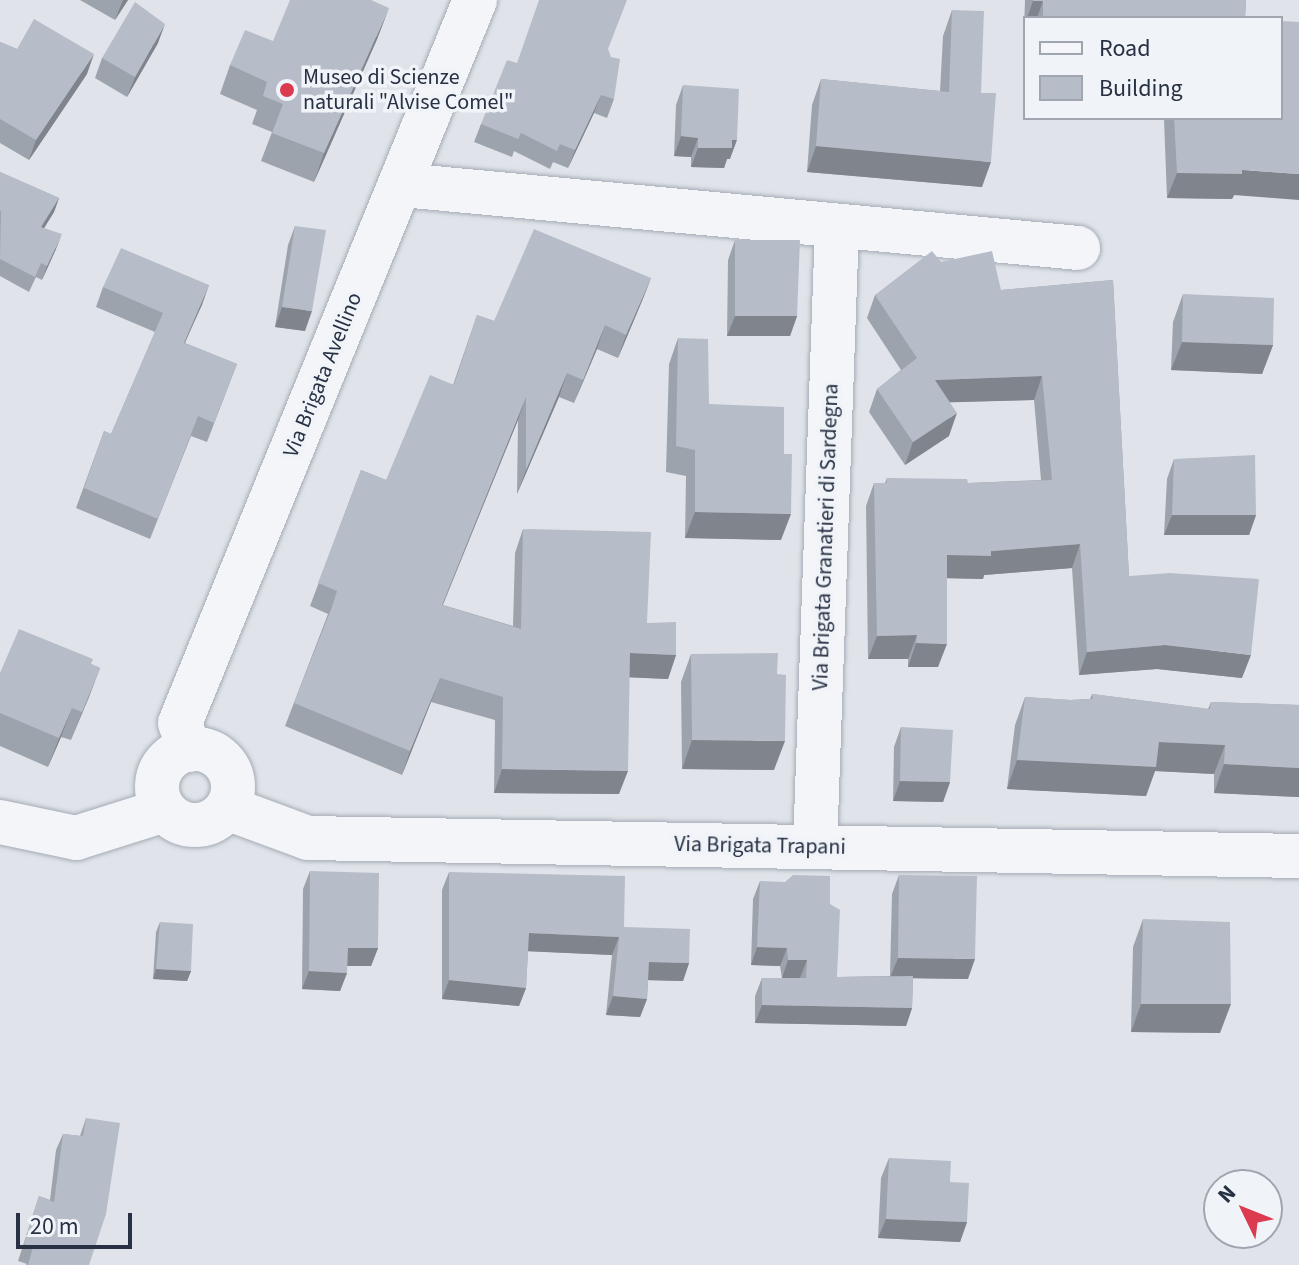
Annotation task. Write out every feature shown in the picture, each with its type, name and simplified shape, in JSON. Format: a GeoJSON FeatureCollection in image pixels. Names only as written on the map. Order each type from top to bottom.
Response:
{"type":"FeatureCollection","features":[{"type":"Feature","properties":{"kind":"street","name":"Via Brigata Avellino"},"geometry":{"type":"LineString","coordinates":[[189,750],[180,723],[475,0]]}},
{"type":"Feature","properties":{"kind":"street"},"geometry":{"type":"LineString","coordinates":[[402,185],[1078,248]]}},
{"type":"Feature","properties":{"kind":"street","name":"Via Brigata Granatieri di Sardegna"},"geometry":{"type":"LineString","coordinates":[[815,847],[837,227]]}},
{"type":"Feature","properties":{"kind":"street"},"geometry":{"type":"LineString","coordinates":[[189,750],[205,750],[228,768],[233,781],[227,808],[204,824],[189,825],[165,810],[158,780],[175,755],[189,750]]}},
{"type":"Feature","properties":{"kind":"street","name":"Via Brigata Trapani"},"geometry":{"type":"LineString","coordinates":[[227,808],[308,838],[1299,856]]}},
{"type":"Feature","properties":{"kind":"street"},"geometry":{"type":"LineString","coordinates":[[0,822],[76,838],[165,810]]}},
{"type":"Feature","properties":{"kind":"building","name":"Museo di Scienze naturali \"Alvise Comel\""},"geometry":{"type":"Polygon","coordinates":[[[290,0],[371,0],[389,8],[324,153],[272,133],[283,104],[263,96],[267,82],[230,65],[245,30],[273,41],[290,0]]]}},
{"type":"Feature","properties":{"kind":"building"},"geometry":{"type":"Polygon","coordinates":[[[539,0],[627,0],[608,49],[611,57],[620,59],[614,99],[601,95],[575,150],[560,144],[557,151],[521,133],[518,139],[481,124],[507,60],[517,63],[539,0]]]}},
{"type":"Feature","properties":{"kind":"building"},"geometry":{"type":"Polygon","coordinates":[[[1246,0],[1245,16],[1043,16],[1043,1],[1033,1],[1246,0]]]}},
{"type":"Feature","properties":{"kind":"building"},"geometry":{"type":"Polygon","coordinates":[[[135,2],[165,24],[135,77],[102,58],[135,2]]]}},
{"type":"Feature","properties":{"kind":"building"},"geometry":{"type":"Polygon","coordinates":[[[952,10],[984,11],[981,93],[996,93],[991,162],[816,146],[821,79],[949,92],[952,10]]]}},
{"type":"Feature","properties":{"kind":"building"},"geometry":{"type":"Polygon","coordinates":[[[34,19],[94,54],[36,140],[0,119],[0,42],[17,49],[34,19]]]}},
{"type":"Feature","properties":{"kind":"building"},"geometry":{"type":"Polygon","coordinates":[[[1283,21],[1299,22],[1299,174],[1242,170],[1242,174],[1177,173],[1174,120],[1283,120],[1283,21]]]}},
{"type":"Feature","properties":{"kind":"building"},"geometry":{"type":"Polygon","coordinates":[[[683,85],[739,89],[737,140],[732,140],[732,148],[698,148],[698,138],[681,136],[683,85]]]}},
{"type":"Feature","properties":{"kind":"building"},"geometry":{"type":"Polygon","coordinates":[[[0,172],[59,198],[41,227],[62,234],[47,266],[41,263],[35,277],[0,259],[0,172]]]}},
{"type":"Feature","properties":{"kind":"building"},"geometry":{"type":"Polygon","coordinates":[[[295,226],[326,230],[312,311],[282,307],[295,226]]]}},
{"type":"Feature","properties":{"kind":"building"},"geometry":{"type":"Polygon","coordinates":[[[534,229],[651,278],[626,335],[605,325],[583,380],[567,373],[526,470],[526,397],[442,605],[521,629],[523,529],[651,532],[647,623],[676,622],[676,655],[630,653],[628,771],[502,769],[503,697],[440,678],[410,751],[294,703],[337,591],[318,583],[361,470],[386,480],[430,375],[454,385],[477,315],[494,321],[534,229]]]}},
{"type":"Feature","properties":{"kind":"building"},"geometry":{"type":"Polygon","coordinates":[[[735,240],[800,240],[797,316],[735,316],[735,240]]]}},
{"type":"Feature","properties":{"kind":"building"},"geometry":{"type":"Polygon","coordinates":[[[121,248],[209,285],[184,343],[237,364],[214,423],[198,416],[158,519],[84,488],[104,431],[111,434],[163,313],[103,287],[121,248]]]}},
{"type":"Feature","properties":{"kind":"building"},"geometry":{"type":"Polygon","coordinates":[[[932,251],[941,262],[992,251],[1001,290],[1113,280],[1129,576],[1170,573],[1259,579],[1251,655],[1165,645],[1087,652],[1080,544],[991,551],[991,556],[947,555],[947,644],[916,643],[917,635],[877,636],[874,483],[887,483],[887,478],[967,479],[968,483],[1052,480],[1042,376],[935,380],[957,413],[913,442],[877,389],[917,358],[875,295],[932,251]]]}},
{"type":"Feature","properties":{"kind":"building"},"geometry":{"type":"Polygon","coordinates":[[[1183,294],[1274,298],[1273,345],[1182,342],[1183,294]]]}},
{"type":"Feature","properties":{"kind":"building"},"geometry":{"type":"Polygon","coordinates":[[[678,338],[708,339],[709,404],[784,407],[784,454],[792,454],[791,514],[695,512],[695,450],[676,446],[678,338]]]}},
{"type":"Feature","properties":{"kind":"building"},"geometry":{"type":"Polygon","coordinates":[[[1255,455],[1256,515],[1172,515],[1174,459],[1255,455]]]}},
{"type":"Feature","properties":{"kind":"building"},"geometry":{"type":"Polygon","coordinates":[[[19,629],[93,659],[91,664],[100,668],[82,712],[72,708],[59,738],[0,713],[0,673],[19,629]]]}},
{"type":"Feature","properties":{"kind":"building"},"geometry":{"type":"Polygon","coordinates":[[[778,653],[777,674],[786,675],[785,741],[692,740],[691,654],[778,653]]]}},
{"type":"Feature","properties":{"kind":"building"},"geometry":{"type":"Polygon","coordinates":[[[1092,694],[1210,709],[1211,702],[1299,705],[1299,768],[1224,764],[1225,745],[1159,742],[1156,767],[1017,760],[1025,697],[1093,699],[1092,694]]]}},
{"type":"Feature","properties":{"kind":"building"},"geometry":{"type":"Polygon","coordinates":[[[901,727],[953,730],[950,782],[900,781],[901,727]]]}},
{"type":"Feature","properties":{"kind":"building"},"geometry":{"type":"Polygon","coordinates":[[[310,871],[379,873],[378,948],[348,948],[347,973],[309,971],[310,871]]]}},
{"type":"Feature","properties":{"kind":"building"},"geometry":{"type":"Polygon","coordinates":[[[449,872],[625,876],[624,927],[690,929],[689,963],[649,962],[647,999],[613,996],[619,937],[529,933],[526,988],[449,980],[449,872]]]}},
{"type":"Feature","properties":{"kind":"building"},"geometry":{"type":"Polygon","coordinates":[[[793,875],[830,876],[830,904],[840,910],[837,977],[913,976],[912,1008],[762,1005],[762,978],[806,978],[807,960],[788,960],[787,948],[757,947],[760,881],[785,882],[793,875]]]}},
{"type":"Feature","properties":{"kind":"building"},"geometry":{"type":"Polygon","coordinates":[[[899,875],[977,876],[975,959],[898,958],[899,875]]]}},
{"type":"Feature","properties":{"kind":"building"},"geometry":{"type":"Polygon","coordinates":[[[1143,919],[1230,922],[1231,1004],[1141,1004],[1143,919]]]}},
{"type":"Feature","properties":{"kind":"building"},"geometry":{"type":"Polygon","coordinates":[[[160,922],[193,924],[191,971],[156,969],[160,922]]]}},
{"type":"Feature","properties":{"kind":"building"},"geometry":{"type":"Polygon","coordinates":[[[86,1118],[120,1123],[106,1214],[89,1265],[28,1265],[33,1247],[24,1244],[39,1196],[54,1202],[63,1134],[83,1136],[86,1118]]]}},
{"type":"Feature","properties":{"kind":"building"},"geometry":{"type":"Polygon","coordinates":[[[889,1158],[951,1161],[950,1182],[969,1183],[967,1222],[886,1219],[889,1158]]]}},
{"type":"Feature","properties":{"kind":"place","name":"Museo di Scienze naturali \"Alvise Comel\""},"geometry":{"type":"Point","coordinates":[287,90]}}]}
